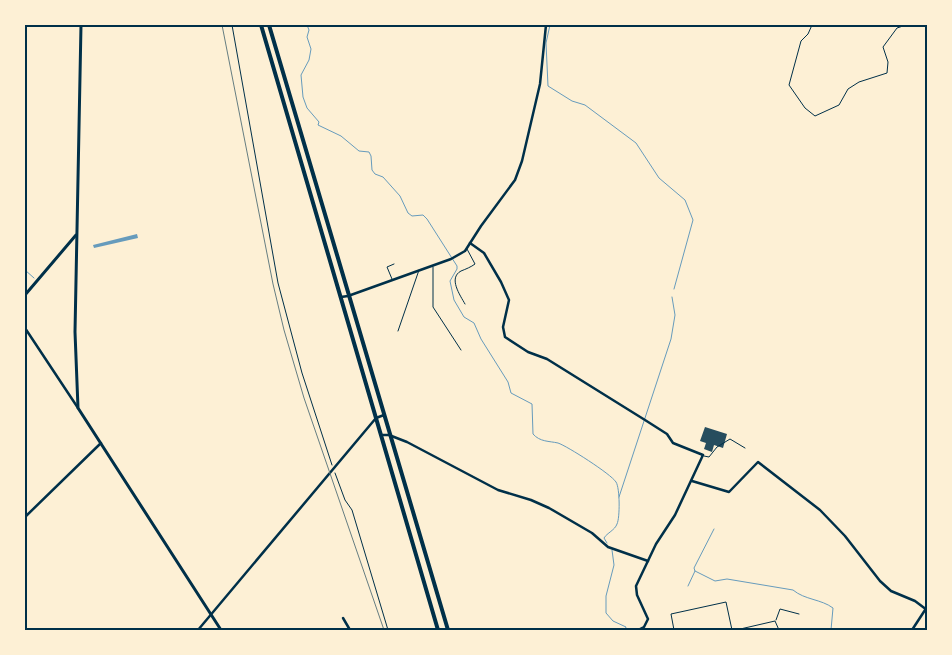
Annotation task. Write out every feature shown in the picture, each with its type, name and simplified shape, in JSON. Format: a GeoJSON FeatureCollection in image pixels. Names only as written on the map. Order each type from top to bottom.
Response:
{"type":"FeatureCollection","features":[{"type":"Feature","properties":{"kind":"main road"},"geometry":{"type":"LineString","coordinates":[[261,25],[438,630]]}},
{"type":"Feature","properties":{"kind":"main road"},"geometry":{"type":"LineString","coordinates":[[269,25],[448,630]]}},
{"type":"Feature","properties":{"kind":"street"},"geometry":{"type":"LineString","coordinates":[[78,408],[74,332],[82,25]]}},
{"type":"Feature","properties":{"kind":"street"},"geometry":{"type":"LineString","coordinates":[[340,297],[348,296],[433,265],[467,249],[481,226],[515,180],[522,161],[540,84],[546,25]]}},
{"type":"Feature","properties":{"kind":"street"},"geometry":{"type":"LineString","coordinates":[[25,295],[77,234]]}},
{"type":"Feature","properties":{"kind":"street"},"geometry":{"type":"LineString","coordinates":[[470,244],[484,253],[502,282],[509,300],[503,326],[504,337],[528,352],[547,359],[667,434],[672,443],[703,456],[675,515],[656,544],[636,586],[637,595],[648,619],[644,627],[638,630]]}},
{"type":"Feature","properties":{"kind":"street"},"geometry":{"type":"LineString","coordinates":[[25,328],[221,630]]}},
{"type":"Feature","properties":{"kind":"street"},"geometry":{"type":"LineString","coordinates":[[198,630],[376,418],[384,415]]}},
{"type":"Feature","properties":{"kind":"street"},"geometry":{"type":"LineString","coordinates":[[380,435],[389,435],[407,442],[498,490],[531,500],[549,508],[592,533],[608,547],[648,561]]}},
{"type":"Feature","properties":{"kind":"street"},"geometry":{"type":"LineString","coordinates":[[25,517],[101,443]]}},
{"type":"Feature","properties":{"kind":"street"},"geometry":{"type":"LineString","coordinates":[[692,481],[730,492],[758,462],[820,510],[846,536],[880,582],[890,591],[915,601],[926,609],[912,630]]}},
{"type":"Feature","properties":{"kind":"street"},"geometry":{"type":"LineString","coordinates":[[343,618],[350,630]]}},
{"type":"Feature","properties":{"kind":"lane"},"geometry":{"type":"LineString","coordinates":[[464,304],[455,282],[457,274],[475,264],[467,249]]}},
{"type":"Feature","properties":{"kind":"lane"},"geometry":{"type":"LineString","coordinates":[[392,280],[387,267],[394,264]]}},
{"type":"Feature","properties":{"kind":"lane"},"geometry":{"type":"LineString","coordinates":[[433,265],[433,307],[461,350]]}},
{"type":"Feature","properties":{"kind":"lane"},"geometry":{"type":"LineString","coordinates":[[398,331],[419,270]]}},
{"type":"Feature","properties":{"kind":"lane"},"geometry":{"type":"LineString","coordinates":[[703,456],[709,457],[717,447],[730,439],[745,448]]}},
{"type":"Feature","properties":{"kind":"lane"},"geometry":{"type":"LineString","coordinates":[[674,630],[671,614],[726,602],[732,630]]}},
{"type":"Feature","properties":{"kind":"lane"},"geometry":{"type":"LineString","coordinates":[[778,630],[775,621],[780,609],[799,614]]}},
{"type":"Feature","properties":{"kind":"lane"},"geometry":{"type":"LineString","coordinates":[[736,630],[746,626],[775,621]]}},
{"type":"Feature","properties":{"kind":"path"},"geometry":{"type":"LineString","coordinates":[[232,25],[278,282],[302,373],[333,468],[345,500],[352,510],[388,630]]}},
{"type":"Feature","properties":{"kind":"path"},"geometry":{"type":"LineString","coordinates":[[812,25],[808,34],[801,41],[789,86],[805,108],[815,116],[839,105],[848,89],[859,82],[887,73],[888,62],[884,47],[897,28],[906,25]]}},
{"type":"Feature","properties":{"kind":"water"},"geometry":{"type":"Polygon","coordinates":[[[137,234],[138,238],[94,248],[93,245],[137,234]]]}},
{"type":"Feature","properties":{"kind":"building"},"geometry":{"type":"Polygon","coordinates":[[[705,427],[727,434],[723,448],[714,445],[712,452],[704,449],[706,443],[700,441],[705,427]]]}},
{"type":"Feature","properties":{"kind":"waterway"},"geometry":{"type":"LineString","coordinates":[[307,25],[309,30],[307,37],[311,49],[309,60],[301,75],[303,97],[307,108],[319,122],[318,125],[341,136],[359,151],[369,152],[372,170],[375,174],[383,177],[400,196],[408,213],[412,216],[423,215],[427,219],[457,266],[450,281],[454,300],[464,317],[474,323],[481,339],[508,382],[511,393],[532,404],[533,434],[542,440],[558,443],[570,449],[598,467],[616,482],[619,496],[618,521],[615,528],[604,538],[607,543]]}},
{"type":"Feature","properties":{"kind":"waterway"},"geometry":{"type":"LineString","coordinates":[[550,25],[546,43],[548,86],[572,101],[585,105],[636,143],[659,178],[685,200],[693,220],[674,289]]}},
{"type":"Feature","properties":{"kind":"waterway"},"geometry":{"type":"LineString","coordinates":[[25,270],[34,278]]}},
{"type":"Feature","properties":{"kind":"waterway"},"geometry":{"type":"LineString","coordinates":[[619,497],[671,339],[675,315],[672,297]]}},
{"type":"Feature","properties":{"kind":"waterway"},"geometry":{"type":"LineString","coordinates":[[688,586],[695,571],[694,568],[714,529]]}},
{"type":"Feature","properties":{"kind":"waterway"},"geometry":{"type":"LineString","coordinates":[[612,550],[614,565],[606,596],[606,613],[613,621],[626,627],[625,630]]}},
{"type":"Feature","properties":{"kind":"waterway"},"geometry":{"type":"LineString","coordinates":[[695,571],[715,581],[727,579],[793,590],[803,596],[823,603],[833,608],[831,630]]}},
{"type":"Feature","properties":{"kind":"railway"},"geometry":{"type":"LineString","coordinates":[[222,25],[273,284],[284,330],[304,398],[384,630]]}}]}
